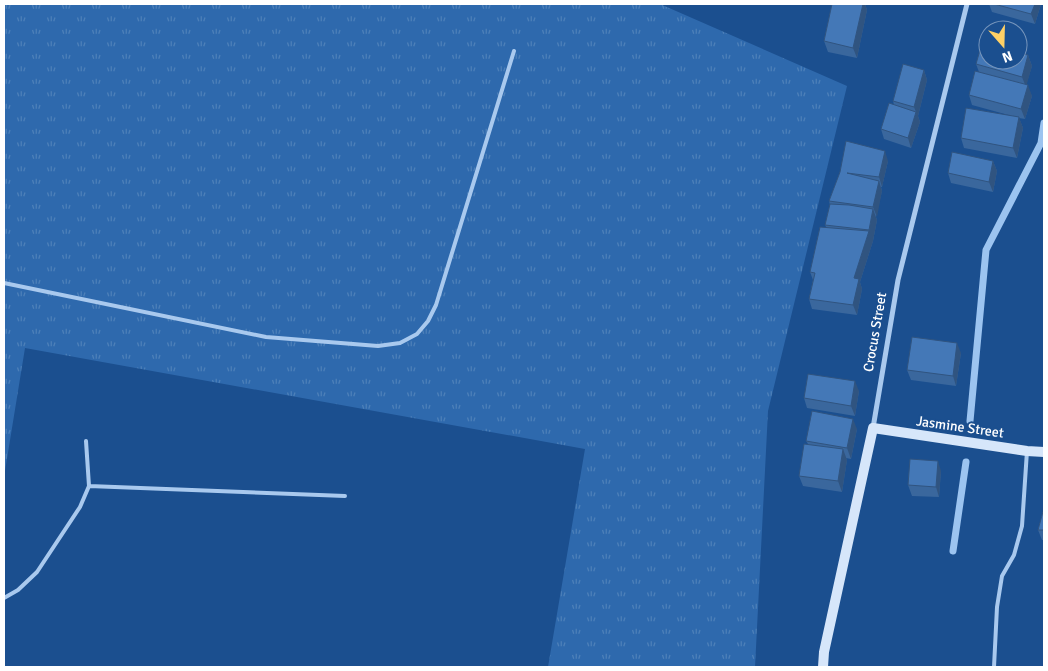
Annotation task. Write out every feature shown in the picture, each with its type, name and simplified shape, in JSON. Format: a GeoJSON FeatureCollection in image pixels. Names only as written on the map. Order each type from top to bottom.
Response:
{"type":"FeatureCollection","features":[{"type":"Feature","properties":{"kind":"street","name":"Crocus Street"},"geometry":{"type":"LineString","coordinates":[[823,667],[824,652],[873,428],[898,280],[967,4]]}},
{"type":"Feature","properties":{"kind":"street","name":"Jasmine Street"},"geometry":{"type":"LineString","coordinates":[[873,428],[1044,452]]}},
{"type":"Feature","properties":{"kind":"lane"},"geometry":{"type":"LineString","coordinates":[[4,283],[266,338],[378,346],[400,343],[417,334],[428,322],[436,305],[514,51]]}},
{"type":"Feature","properties":{"kind":"lane"},"geometry":{"type":"LineString","coordinates":[[4,598],[18,590],[38,572],[80,507],[89,486],[86,441]]}},
{"type":"Feature","properties":{"kind":"lane"},"geometry":{"type":"LineString","coordinates":[[994,667],[997,607],[1002,576],[1014,555],[1022,526],[1027,451]]}},
{"type":"Feature","properties":{"kind":"lane"},"geometry":{"type":"LineString","coordinates":[[89,486],[345,496]]}},
{"type":"Feature","properties":{"kind":"green space"},"geometry":{"type":"Polygon","coordinates":[[[4,4],[660,4],[847,86],[768,411],[755,667],[548,667],[585,449],[25,348],[4,477],[4,4]]]}},
{"type":"Feature","properties":{"kind":"building"},"geometry":{"type":"Polygon","coordinates":[[[832,4],[863,4],[853,48],[824,41],[832,4]]]}},
{"type":"Feature","properties":{"kind":"building"},"geometry":{"type":"Polygon","coordinates":[[[994,4],[1035,4],[1031,14],[994,4]]]}},
{"type":"Feature","properties":{"kind":"building"},"geometry":{"type":"Polygon","coordinates":[[[903,64],[924,70],[914,107],[893,101],[903,64]]]}},
{"type":"Feature","properties":{"kind":"building"},"geometry":{"type":"Polygon","coordinates":[[[997,70],[1024,70],[1022,77],[997,70]]]}},
{"type":"Feature","properties":{"kind":"building"},"geometry":{"type":"Polygon","coordinates":[[[975,71],[1028,85],[1021,109],[969,95],[975,71]]]}},
{"type":"Feature","properties":{"kind":"building"},"geometry":{"type":"Polygon","coordinates":[[[889,103],[916,112],[908,138],[881,129],[889,103]]]}},
{"type":"Feature","properties":{"kind":"building"},"geometry":{"type":"Polygon","coordinates":[[[966,108],[1019,117],[1013,148],[961,138],[966,108]]]}},
{"type":"Feature","properties":{"kind":"building"},"geometry":{"type":"Polygon","coordinates":[[[846,141],[885,151],[879,177],[847,173],[879,181],[873,207],[829,201],[840,172],[846,141]]]}},
{"type":"Feature","properties":{"kind":"building"},"geometry":{"type":"Polygon","coordinates":[[[952,152],[993,161],[989,182],[948,173],[952,152]]]}},
{"type":"Feature","properties":{"kind":"building"},"geometry":{"type":"Polygon","coordinates":[[[830,204],[873,209],[869,230],[825,225],[830,204]]]}},
{"type":"Feature","properties":{"kind":"building"},"geometry":{"type":"Polygon","coordinates":[[[820,227],[869,231],[854,278],[859,279],[853,305],[809,299],[815,273],[810,272],[820,227]]]}},
{"type":"Feature","properties":{"kind":"building"},"geometry":{"type":"Polygon","coordinates":[[[912,337],[957,343],[953,376],[907,370],[912,337]]]}},
{"type":"Feature","properties":{"kind":"building"},"geometry":{"type":"Polygon","coordinates":[[[808,374],[855,381],[851,406],[804,398],[808,374]]]}},
{"type":"Feature","properties":{"kind":"building"},"geometry":{"type":"Polygon","coordinates":[[[812,411],[853,419],[847,448],[806,441],[812,411]]]}},
{"type":"Feature","properties":{"kind":"building"},"geometry":{"type":"Polygon","coordinates":[[[804,444],[843,449],[838,481],[799,476],[804,444]]]}},
{"type":"Feature","properties":{"kind":"building"},"geometry":{"type":"Polygon","coordinates":[[[910,459],[938,461],[936,487],[908,485],[910,459]]]}},
{"type":"Feature","properties":{"kind":"building"},"geometry":{"type":"Polygon","coordinates":[[[1044,508],[1044,530],[1038,530],[1044,508]]]}},
{"type":"Feature","properties":{"kind":"waterway"},"geometry":{"type":"LineString","coordinates":[[970,421],[986,250],[1041,143],[1044,123]]}},
{"type":"Feature","properties":{"kind":"waterway"},"geometry":{"type":"LineString","coordinates":[[953,551],[966,462]]}}]}
